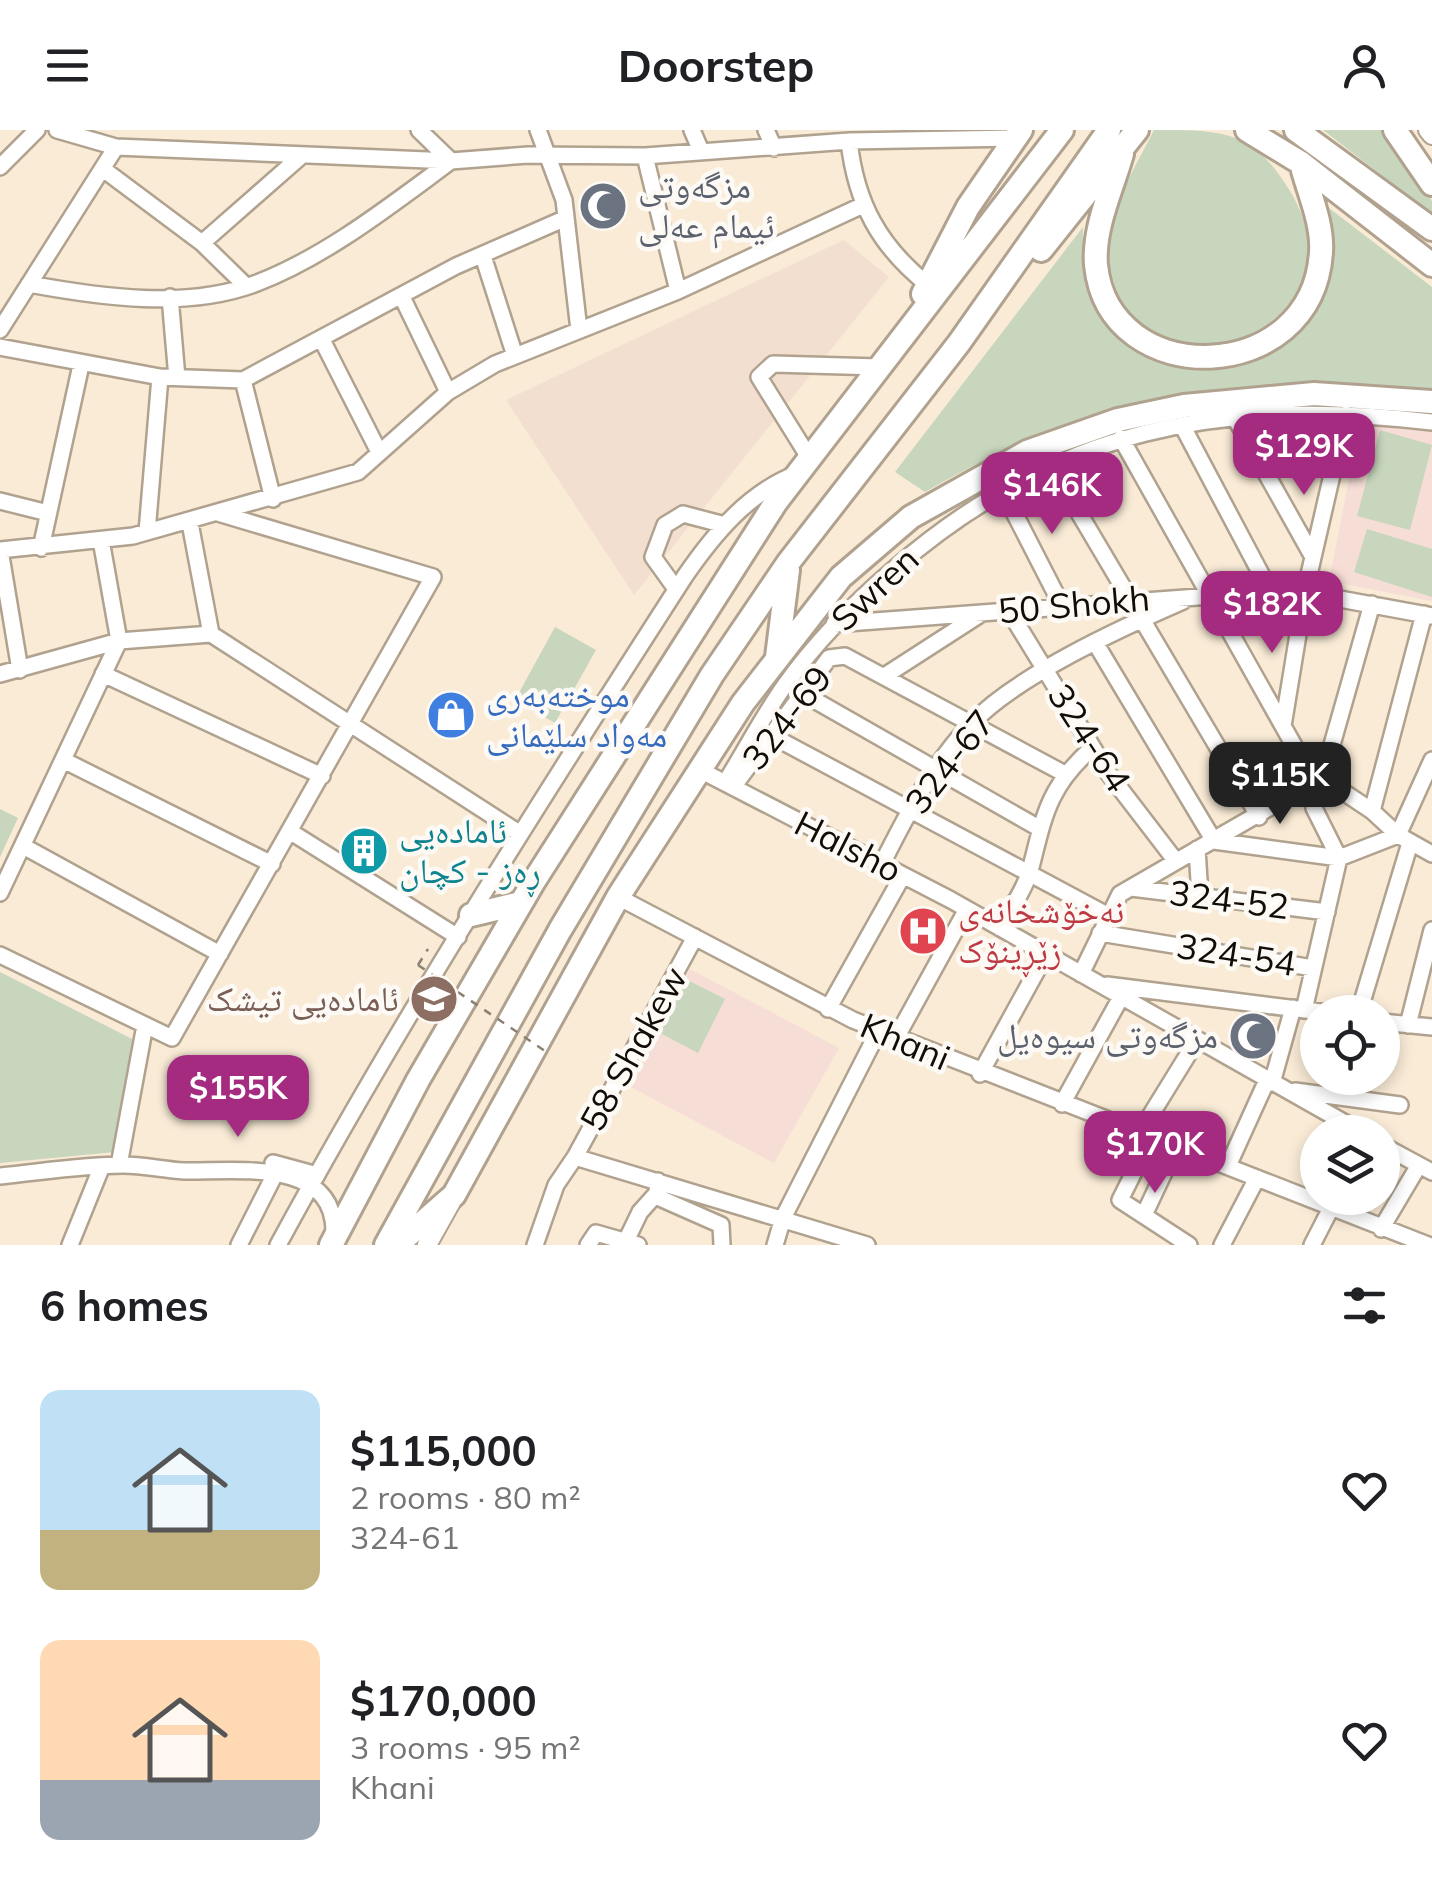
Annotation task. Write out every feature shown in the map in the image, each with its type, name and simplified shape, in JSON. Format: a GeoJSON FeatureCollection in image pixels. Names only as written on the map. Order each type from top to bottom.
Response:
{"type":"FeatureCollection","features":[{"type":"Feature","properties":{"kind":"highway"},"geometry":{"type":"LineString","coordinates":[[332,1242],[418,1080],[522,904],[776,502],[1062,130]]}},
{"type":"Feature","properties":{"kind":"highway"},"geometry":{"type":"LineString","coordinates":[[960,343],[1109,130]]}},
{"type":"Feature","properties":{"kind":"highway"},"geometry":{"type":"LineString","coordinates":[[386,1245],[560,930],[712,675],[788,563],[960,343],[1122,154],[1138,130]]}},
{"type":"Feature","properties":{"kind":"highway"},"geometry":{"type":"LineString","coordinates":[[1246,130],[1301,163],[1432,265]]}},
{"type":"Feature","properties":{"kind":"highway"},"geometry":{"type":"LineString","coordinates":[[1296,130],[1432,229]]}},
{"type":"Feature","properties":{"kind":"highway"},"geometry":{"type":"LineString","coordinates":[[1396,130],[1432,184]]}},
{"type":"Feature","properties":{"kind":"highway"},"geometry":{"type":"LineString","coordinates":[[898,341],[968,207],[1018,134]]}},
{"type":"Feature","properties":{"kind":"highway"},"geometry":{"type":"LineString","coordinates":[[1122,154],[1097,240],[1096,264],[1103,293],[1112,311],[1137,334],[1161,348],[1210,359],[1248,351],[1278,334],[1315,283],[1322,248],[1301,163]]}},
{"type":"Feature","properties":{"kind":"highway"},"geometry":{"type":"LineString","coordinates":[[397,1245],[454,1195],[618,897],[776,661],[842,577],[910,517],[970,480],[1072,434],[1184,406],[1314,394],[1432,402]]}},
{"type":"Feature","properties":{"kind":"highway"},"geometry":{"type":"LineString","coordinates":[[776,661],[788,563]]}},
{"type":"Feature","properties":{"kind":"highway"},"geometry":{"type":"LineString","coordinates":[[472,915],[522,904]]}},
{"type":"Feature","properties":{"kind":"main road"},"geometry":{"type":"LineString","coordinates":[[427,1245],[454,1195]]}},
{"type":"Feature","properties":{"kind":"street"},"geometry":{"type":"LineString","coordinates":[[0,167],[37,130]]}},
{"type":"Feature","properties":{"kind":"street"},"geometry":{"type":"LineString","coordinates":[[57,130],[116,147],[451,161],[550,155],[646,156],[1018,134]]}},
{"type":"Feature","properties":{"kind":"street"},"geometry":{"type":"LineString","coordinates":[[190,148],[198,130]]}},
{"type":"Feature","properties":{"kind":"street"},"geometry":{"type":"LineString","coordinates":[[419,130],[451,161]]}},
{"type":"Feature","properties":{"kind":"street"},"geometry":{"type":"LineString","coordinates":[[538,130],[550,155],[566,218],[579,330]]}},
{"type":"Feature","properties":{"kind":"street"},"geometry":{"type":"LineString","coordinates":[[692,130],[702,151]]}},
{"type":"Feature","properties":{"kind":"street"},"geometry":{"type":"LineString","coordinates":[[766,130],[774,148]]}},
{"type":"Feature","properties":{"kind":"street"},"geometry":{"type":"LineString","coordinates":[[849,141],[861,206],[896,258],[928,286]]}},
{"type":"Feature","properties":{"kind":"street"},"geometry":{"type":"LineString","coordinates":[[0,330],[116,147]]}},
{"type":"Feature","properties":{"kind":"street"},"geometry":{"type":"LineString","coordinates":[[202,243],[300,156]]}},
{"type":"Feature","properties":{"kind":"street"},"geometry":{"type":"LineString","coordinates":[[646,156],[678,291]]}},
{"type":"Feature","properties":{"kind":"street"},"geometry":{"type":"LineString","coordinates":[[30,284],[98,297],[170,297],[246,286],[353,229],[451,161]]}},
{"type":"Feature","properties":{"kind":"street"},"geometry":{"type":"LineString","coordinates":[[102,169],[202,243],[246,286]]}},
{"type":"Feature","properties":{"kind":"street"},"geometry":{"type":"LineString","coordinates":[[20,670],[0,550],[101,540],[190,523],[358,472],[448,392],[514,356],[678,291],[861,206]]}},
{"type":"Feature","properties":{"kind":"street"},"geometry":{"type":"LineString","coordinates":[[0,347],[160,377],[243,380],[483,256],[566,218]]}},
{"type":"Feature","properties":{"kind":"street"},"geometry":{"type":"LineString","coordinates":[[483,256],[514,356]]}},
{"type":"Feature","properties":{"kind":"street"},"geometry":{"type":"LineString","coordinates":[[170,297],[177,378]]}},
{"type":"Feature","properties":{"kind":"street"},"geometry":{"type":"LineString","coordinates":[[402,297],[448,392]]}},
{"type":"Feature","properties":{"kind":"street"},"geometry":{"type":"LineString","coordinates":[[322,340],[379,452]]}},
{"type":"Feature","properties":{"kind":"street"},"geometry":{"type":"LineString","coordinates":[[278,1245],[519,833],[676,589],[725,525],[757,496],[805,466],[758,378],[772,364],[880,366]]}},
{"type":"Feature","properties":{"kind":"street"},"geometry":{"type":"LineString","coordinates":[[41,548],[81,365]]}},
{"type":"Feature","properties":{"kind":"street"},"geometry":{"type":"LineString","coordinates":[[147,532],[160,377]]}},
{"type":"Feature","properties":{"kind":"street"},"geometry":{"type":"LineString","coordinates":[[243,380],[273,499]]}},
{"type":"Feature","properties":{"kind":"street"},"geometry":{"type":"LineString","coordinates":[[1283,726],[1305,592],[1346,414]]}},
{"type":"Feature","properties":{"kind":"street","name":"Swren"},"geometry":{"type":"LineString","coordinates":[[729,785],[784,686],[834,624],[931,537],[1002,489],[1050,464],[1121,438],[1234,416],[1346,414],[1432,422]]}},
{"type":"Feature","properties":{"kind":"street"},"geometry":{"type":"LineString","coordinates":[[1234,416],[1313,557]]}},
{"type":"Feature","properties":{"kind":"street"},"geometry":{"type":"LineString","coordinates":[[1182,425],[1270,591]]}},
{"type":"Feature","properties":{"kind":"street"},"geometry":{"type":"LineString","coordinates":[[1121,438],[1202,594],[1306,767],[1372,811],[1404,839],[1432,854]]}},
{"type":"Feature","properties":{"kind":"street"},"geometry":{"type":"LineString","coordinates":[[1050,464],[1259,817]]}},
{"type":"Feature","properties":{"kind":"street"},"geometry":{"type":"LineString","coordinates":[[1002,489],[1062,606]]}},
{"type":"Feature","properties":{"kind":"street"},"geometry":{"type":"LineString","coordinates":[[0,501],[48,513]]}},
{"type":"Feature","properties":{"kind":"street"},"geometry":{"type":"LineString","coordinates":[[0,955],[172,1038],[352,727],[433,578],[218,513]]}},
{"type":"Feature","properties":{"kind":"street"},"geometry":{"type":"LineString","coordinates":[[676,589],[652,557],[666,525],[683,514],[725,525]]}},
{"type":"Feature","properties":{"kind":"street"},"geometry":{"type":"LineString","coordinates":[[190,523],[211,634]]}},
{"type":"Feature","properties":{"kind":"street"},"geometry":{"type":"LineString","coordinates":[[0,893],[119,641],[101,540]]}},
{"type":"Feature","properties":{"kind":"street","name":"50 Shokh"},"geometry":{"type":"LineString","coordinates":[[834,624],[1270,591],[1305,592],[1428,615]]}},
{"type":"Feature","properties":{"kind":"street","name":"324-67"},"geometry":{"type":"LineString","coordinates":[[882,864],[908,811],[971,724],[1006,694],[1140,620],[1202,594]]}},
{"type":"Feature","properties":{"kind":"street"},"geometry":{"type":"LineString","coordinates":[[1309,995],[1339,858],[1318,824],[1314,808],[1319,779],[1372,604]]}},
{"type":"Feature","properties":{"kind":"street","name":"324-64"},"geometry":{"type":"LineString","coordinates":[[1009,611],[1092,748],[1175,860]]}},
{"type":"Feature","properties":{"kind":"street"},"geometry":{"type":"LineString","coordinates":[[981,613],[886,675],[1063,773]]}},
{"type":"Feature","properties":{"kind":"street"},"geometry":{"type":"LineString","coordinates":[[1372,811],[1428,615]]}},
{"type":"Feature","properties":{"kind":"street"},"geometry":{"type":"LineString","coordinates":[[0,674],[119,641],[211,634],[519,833]]}},
{"type":"Feature","properties":{"kind":"street"},"geometry":{"type":"LineString","coordinates":[[1096,644],[1214,840]]}},
{"type":"Feature","properties":{"kind":"street","name":"324-69"},"geometry":{"type":"LineString","coordinates":[[729,785],[772,736],[829,658],[845,656],[886,675]]}},
{"type":"Feature","properties":{"kind":"street"},"geometry":{"type":"LineString","coordinates":[[103,674],[322,776]]}},
{"type":"Feature","properties":{"kind":"street"},"geometry":{"type":"LineString","coordinates":[[802,693],[1038,827]]}},
{"type":"Feature","properties":{"kind":"street"},"geometry":{"type":"LineString","coordinates":[[772,736],[1109,916]]}},
{"type":"Feature","properties":{"kind":"street"},"geometry":{"type":"LineString","coordinates":[[1000,928],[1029,875],[1038,827],[1063,773],[1092,748]]}},
{"type":"Feature","properties":{"kind":"street"},"geometry":{"type":"LineString","coordinates":[[63,760],[272,864]]}},
{"type":"Feature","properties":{"kind":"street"},"geometry":{"type":"LineString","coordinates":[[1363,995],[1404,839],[1432,760]]}},
{"type":"Feature","properties":{"kind":"street","name":"Halsho"},"geometry":{"type":"LineString","coordinates":[[700,770],[967,909],[1322,1115]]}},
{"type":"Feature","properties":{"kind":"street"},"geometry":{"type":"LineString","coordinates":[[1080,974],[1120,894],[1319,779]]}},
{"type":"Feature","properties":{"kind":"street"},"geometry":{"type":"LineString","coordinates":[[291,832],[458,936]]}},
{"type":"Feature","properties":{"kind":"street"},"geometry":{"type":"LineString","coordinates":[[1214,840],[1339,858],[1404,839]]}},
{"type":"Feature","properties":{"kind":"street"},"geometry":{"type":"LineString","coordinates":[[22,846],[220,954]]}},
{"type":"Feature","properties":{"kind":"street"},"geometry":{"type":"LineString","coordinates":[[1197,849],[1200,896]]}},
{"type":"Feature","properties":{"kind":"street"},"geometry":{"type":"LineString","coordinates":[[828,1009],[902,875]]}},
{"type":"Feature","properties":{"kind":"street","name":"324-52"},"geometry":{"type":"LineString","coordinates":[[1131,888],[1326,912]]}},
{"type":"Feature","properties":{"kind":"street","name":"Khani"},"geometry":{"type":"LineString","coordinates":[[618,897],[828,1009],[980,1074],[1300,1196]]}},
{"type":"Feature","properties":{"kind":"street"},"geometry":{"type":"LineString","coordinates":[[896,1038],[967,909]]}},
{"type":"Feature","properties":{"kind":"street"},"geometry":{"type":"LineString","coordinates":[[1408,1025],[1432,930]]}},
{"type":"Feature","properties":{"kind":"street","name":"324-54"},"geometry":{"type":"LineString","coordinates":[[1100,933],[1314,968]]}},
{"type":"Feature","properties":{"kind":"street","name":"58 Shakew"},"geometry":{"type":"LineString","coordinates":[[695,937],[575,1157],[658,1187],[782,1218],[863,1244]]}},
{"type":"Feature","properties":{"kind":"street"},"geometry":{"type":"LineString","coordinates":[[980,1074],[1046,954]]}},
{"type":"Feature","properties":{"kind":"street"},"geometry":{"type":"LineString","coordinates":[[1097,984],[1300,1009]]}},
{"type":"Feature","properties":{"kind":"street"},"geometry":{"type":"LineString","coordinates":[[1062,1104],[1121,997]]}},
{"type":"Feature","properties":{"kind":"street"},"geometry":{"type":"LineString","coordinates":[[1228,1166],[1274,1084],[1300,1024]]}},
{"type":"Feature","properties":{"kind":"street"},"geometry":{"type":"LineString","coordinates":[[1400,1024],[1432,1027]]}},
{"type":"Feature","properties":{"kind":"street"},"geometry":{"type":"LineString","coordinates":[[70,1245],[110,1166],[145,1026]]}},
{"type":"Feature","properties":{"kind":"street"},"geometry":{"type":"LineString","coordinates":[[775,1245],[782,1218],[879,1030]]}},
{"type":"Feature","properties":{"kind":"street"},"geometry":{"type":"LineString","coordinates":[[1189,1245],[1120,1200],[1145,1136],[1197,1040]]}},
{"type":"Feature","properties":{"kind":"street"},"geometry":{"type":"LineString","coordinates":[[1274,1084],[1400,1105]]}},
{"type":"Feature","properties":{"kind":"street"},"geometry":{"type":"LineString","coordinates":[[1144,1216],[1176,1147]]}},
{"type":"Feature","properties":{"kind":"street"},"geometry":{"type":"LineString","coordinates":[[1382,1228],[1426,1169],[1400,1154]]}},
{"type":"Feature","properties":{"kind":"street"},"geometry":{"type":"LineString","coordinates":[[536,1245],[556,1185],[575,1157]]}},
{"type":"Feature","properties":{"kind":"street"},"geometry":{"type":"LineString","coordinates":[[0,1176],[110,1166],[278,1163],[314,1180],[332,1213],[332,1242]]}},
{"type":"Feature","properties":{"kind":"street"},"geometry":{"type":"LineString","coordinates":[[154,1166],[179,1171],[276,1172],[314,1180]]}},
{"type":"Feature","properties":{"kind":"street"},"geometry":{"type":"LineString","coordinates":[[240,1245],[276,1172]]}},
{"type":"Feature","properties":{"kind":"street"},"geometry":{"type":"LineString","coordinates":[[1222,1245],[1257,1178]]}},
{"type":"Feature","properties":{"kind":"street"},"geometry":{"type":"LineString","coordinates":[[588,1245],[596,1233],[632,1243],[640,1212],[658,1187]]}},
{"type":"Feature","properties":{"kind":"street"},"geometry":{"type":"LineString","coordinates":[[658,1187],[662,1200],[721,1225],[722,1245]]}},
{"type":"Feature","properties":{"kind":"street"},"geometry":{"type":"LineString","coordinates":[[1312,1245],[1327,1215]]}},
{"type":"Feature","properties":{"kind":"street","name":"Khani"},"geometry":{"type":"LineString","coordinates":[[1349,1215],[1405,1242],[1428,1245]]}},
{"type":"Feature","properties":{"kind":"path"},"geometry":{"type":"LineString","coordinates":[[428,949],[418,966],[545,1051]]}},
{"type":"Feature","properties":{"kind":"shaded area"},"geometry":{"type":"Polygon","coordinates":[[[844,240],[889,277],[634,595],[506,400],[844,240]]]}},
{"type":"Feature","properties":{"kind":"shaded area"},"geometry":{"type":"Polygon","coordinates":[[[1360,424],[1432,432],[1432,601],[1329,581],[1360,424]]]}},
{"type":"Feature","properties":{"kind":"shaded area"},"geometry":{"type":"Polygon","coordinates":[[[690,969],[839,1048],[774,1163],[627,1085],[690,969]]]}},
{"type":"Feature","properties":{"kind":"green space"},"geometry":{"type":"Polygon","coordinates":[[[1154,130],[1201,131],[1236,138],[1265,158],[1293,196],[1308,244],[1301,284],[1278,316],[1244,337],[1204,345],[1166,340],[1134,318],[1113,279],[1107,253],[1109,227],[1154,130]]]}},
{"type":"Feature","properties":{"kind":"green space"},"geometry":{"type":"Polygon","coordinates":[[[1323,130],[1384,130],[1432,201],[1432,214],[1323,130]]]}},
{"type":"Feature","properties":{"kind":"green space"},"geometry":{"type":"Polygon","coordinates":[[[1329,208],[1432,287],[1432,389],[1298,387],[1170,401],[1046,435],[985,460],[925,492],[895,472],[1083,227],[1093,294],[1124,340],[1168,365],[1218,370],[1267,356],[1306,324],[1330,274],[1329,208]]]}},
{"type":"Feature","properties":{"kind":"green space"},"geometry":{"type":"Polygon","coordinates":[[[1380,430],[1432,445],[1410,530],[1357,516],[1380,430]]]}},
{"type":"Feature","properties":{"kind":"green space"},"geometry":{"type":"Polygon","coordinates":[[[1367,529],[1432,549],[1432,597],[1354,572],[1367,529]]]}},
{"type":"Feature","properties":{"kind":"green space"},"geometry":{"type":"Polygon","coordinates":[[[555,627],[596,650],[555,723],[515,700],[555,627]]]}},
{"type":"Feature","properties":{"kind":"green space"},"geometry":{"type":"Polygon","coordinates":[[[0,809],[18,818],[0,857],[0,809]]]}},
{"type":"Feature","properties":{"kind":"green space"},"geometry":{"type":"Polygon","coordinates":[[[0,972],[140,1043],[115,1152],[0,1163],[0,972]]]}},
{"type":"Feature","properties":{"kind":"green space"},"geometry":{"type":"Polygon","coordinates":[[[687,980],[725,999],[698,1053],[660,1033],[687,980]]]}},
{"type":"Feature","properties":{"kind":"place","name":"مزگەوتی ئیمام عەلی"},"geometry":{"type":"Point","coordinates":[603,206]}},
{"type":"Feature","properties":{"kind":"place","name":"موختەبەری مەواد سلێمانی"},"geometry":{"type":"Point","coordinates":[451,715]}},
{"type":"Feature","properties":{"kind":"place","name":"ئامادەیی ڕەز - کچان"},"geometry":{"type":"Point","coordinates":[364,851]}},
{"type":"Feature","properties":{"kind":"place","name":"نەخۆشخانەی زێڕینۆک"},"geometry":{"type":"Point","coordinates":[923,931]}},
{"type":"Feature","properties":{"kind":"place","name":"ئامادەیی تیشک"},"geometry":{"type":"Point","coordinates":[434,999]}},
{"type":"Feature","properties":{"kind":"place","name":"مزگەوتی سیوەیل"},"geometry":{"type":"Point","coordinates":[1253,1036]}}]}
